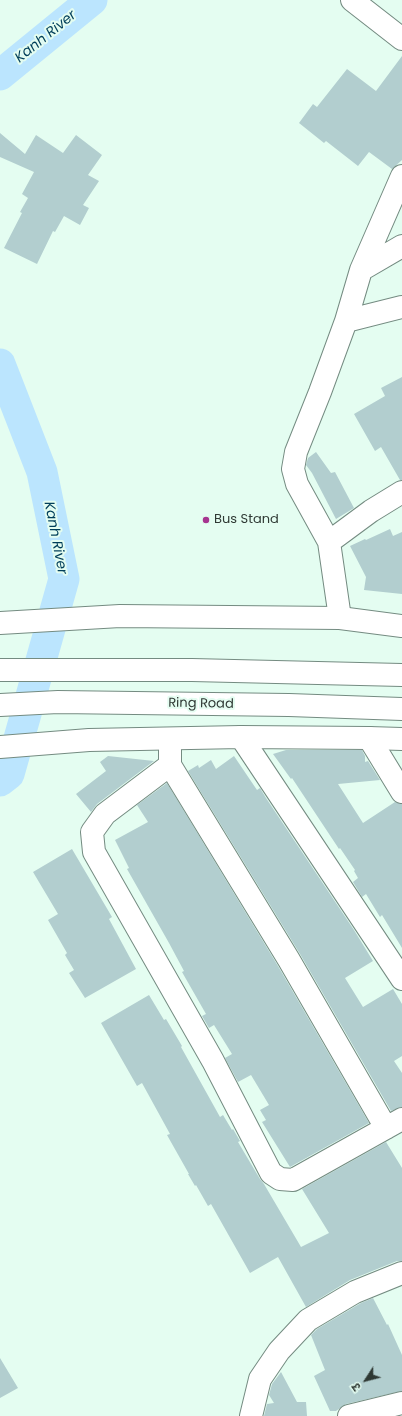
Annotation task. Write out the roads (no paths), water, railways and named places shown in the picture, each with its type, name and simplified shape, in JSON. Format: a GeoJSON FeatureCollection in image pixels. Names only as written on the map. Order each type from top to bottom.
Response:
{"type":"FeatureCollection","features":[{"type":"Feature","properties":{"kind":"main road"},"geometry":{"type":"LineString","coordinates":[[352,0],[402,39]]}},
{"type":"Feature","properties":{"kind":"main road"},"geometry":{"type":"LineString","coordinates":[[340,618],[329,542],[298,484],[293,469],[296,452],[346,321],[361,270],[402,176]]}},
{"type":"Feature","properties":{"kind":"main road"},"geometry":{"type":"LineString","coordinates":[[361,270],[402,246]]}},
{"type":"Feature","properties":{"kind":"main road"},"geometry":{"type":"LineString","coordinates":[[346,321],[402,307]]}},
{"type":"Feature","properties":{"kind":"main road"},"geometry":{"type":"LineString","coordinates":[[329,542],[371,511],[402,492]]}},
{"type":"Feature","properties":{"kind":"main road"},"geometry":{"type":"LineString","coordinates":[[0,623],[120,616],[340,618],[402,626]]}},
{"type":"Feature","properties":{"kind":"main road"},"geometry":{"type":"LineString","coordinates":[[0,670],[192,670],[402,675]]}},
{"type":"Feature","properties":{"kind":"main road","name":"Ring Road"},"geometry":{"type":"LineString","coordinates":[[0,704],[58,702],[289,705],[402,709]]}},
{"type":"Feature","properties":{"kind":"main road"},"geometry":{"type":"LineString","coordinates":[[241,737],[402,979]]}},
{"type":"Feature","properties":{"kind":"main road"},"geometry":{"type":"LineString","coordinates":[[0,747],[89,740],[241,737],[369,738],[402,740]]}},
{"type":"Feature","properties":{"kind":"main road"},"geometry":{"type":"LineString","coordinates":[[369,738],[402,792]]}},
{"type":"Feature","properties":{"kind":"main road"},"geometry":{"type":"LineString","coordinates":[[170,739],[170,765],[289,960],[394,1124],[293,1180],[280,1179],[271,1173],[213,1061],[94,852],[92,832],[105,814],[170,765]]}},
{"type":"Feature","properties":{"kind":"main road"},"geometry":{"type":"LineString","coordinates":[[251,1416],[260,1379],[279,1351],[308,1320],[355,1292],[402,1274]]}},
{"type":"Feature","properties":{"kind":"main road"},"geometry":{"type":"LineString","coordinates":[[350,1416],[402,1403]]}},
{"type":"Feature","properties":{"kind":"waterway","name":"Kanh River"},"geometry":{"type":"LineString","coordinates":[[0,75],[92,0]]}},
{"type":"Feature","properties":{"kind":"waterway","name":"Kanh River"},"geometry":{"type":"LineString","coordinates":[[0,364],[42,472],[64,579],[9,774],[0,781]]}},
{"type":"Feature","properties":{"kind":"place","name":"Bus Stand"},"geometry":{"type":"Point","coordinates":[206,520]}}]}
